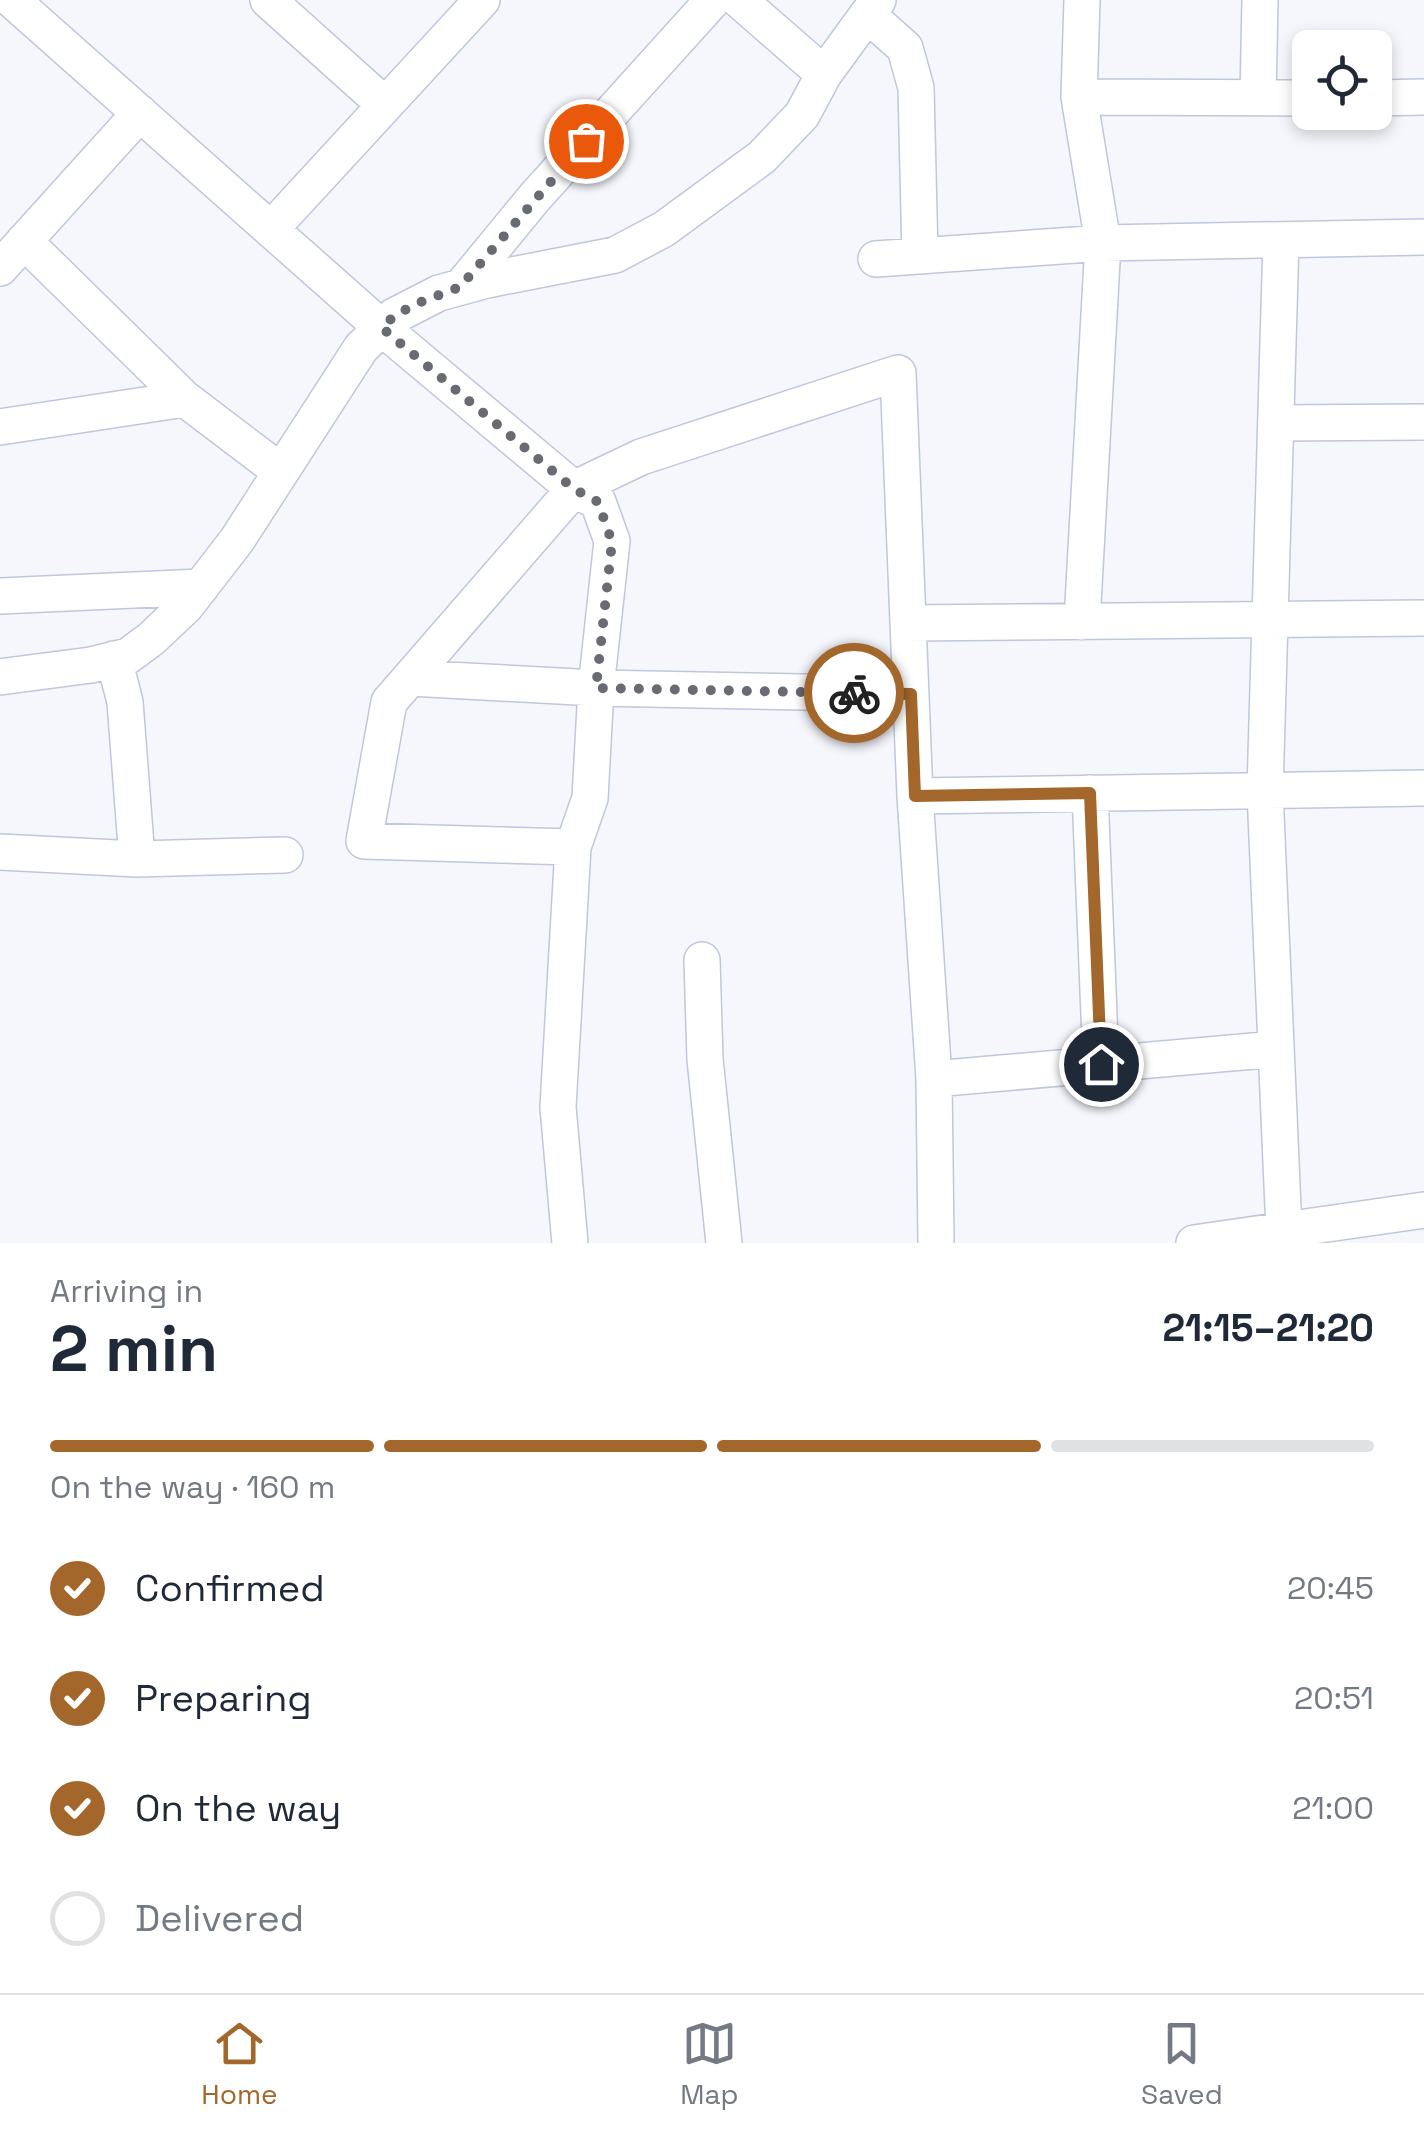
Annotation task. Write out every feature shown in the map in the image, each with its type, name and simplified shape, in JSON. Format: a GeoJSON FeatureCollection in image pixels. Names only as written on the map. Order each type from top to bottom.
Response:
{"type":"FeatureCollection","features":[{"type":"Feature","properties":{"kind":"street"},"geometry":{"type":"LineString","coordinates":[[12,0],[382,328],[574,489],[598,502],[612,542],[596,688],[590,798],[573,847],[558,1107],[570,1243]]}},
{"type":"Feature","properties":{"kind":"street"},"geometry":{"type":"LineString","coordinates":[[268,0],[385,105]]}},
{"type":"Feature","properties":{"kind":"street"},"geometry":{"type":"LineString","coordinates":[[271,229],[482,0]]}},
{"type":"Feature","properties":{"kind":"street"},"geometry":{"type":"LineString","coordinates":[[460,287],[713,0]]}},
{"type":"Feature","properties":{"kind":"street"},"geometry":{"type":"LineString","coordinates":[[739,0],[824,74]]}},
{"type":"Feature","properties":{"kind":"street"},"geometry":{"type":"LineString","coordinates":[[1082,0],[1079,97],[1103,244],[1082,622]]}},
{"type":"Feature","properties":{"kind":"street"},"geometry":{"type":"LineString","coordinates":[[1258,97],[1260,0]]}},
{"type":"Feature","properties":{"kind":"street"},"geometry":{"type":"LineString","coordinates":[[0,677],[128,656],[201,587],[361,348],[382,328],[439,293],[615,254],[664,229],[762,157],[802,116],[824,74],[873,8],[905,48],[916,88],[920,256]]}},
{"type":"Feature","properties":{"kind":"street"},"geometry":{"type":"LineString","coordinates":[[1079,97],[1292,98]]}},
{"type":"Feature","properties":{"kind":"street"},"geometry":{"type":"LineString","coordinates":[[1392,98],[1424,97]]}},
{"type":"Feature","properties":{"kind":"street"},"geometry":{"type":"LineString","coordinates":[[0,268],[140,113]]}},
{"type":"Feature","properties":{"kind":"street"},"geometry":{"type":"LineString","coordinates":[[876,259],[1103,244],[1424,237]]}},
{"type":"Feature","properties":{"kind":"street"},"geometry":{"type":"LineString","coordinates":[[1281,240],[1265,791],[1284,1231]]}},
{"type":"Feature","properties":{"kind":"street"},"geometry":{"type":"LineString","coordinates":[[24,241],[185,399],[280,472]]}},
{"type":"Feature","properties":{"kind":"street"},"geometry":{"type":"LineString","coordinates":[[573,847],[364,841],[389,702],[574,489],[641,456],[898,373],[915,796],[934,1079],[936,1243]]}},
{"type":"Feature","properties":{"kind":"street"},"geometry":{"type":"LineString","coordinates":[[0,427],[185,399]]}},
{"type":"Feature","properties":{"kind":"street"},"geometry":{"type":"LineString","coordinates":[[1276,423],[1424,422]]}},
{"type":"Feature","properties":{"kind":"street"},"geometry":{"type":"LineString","coordinates":[[0,596],[201,587]]}},
{"type":"Feature","properties":{"kind":"street"},"geometry":{"type":"LineString","coordinates":[[908,623],[1424,618]]}},
{"type":"Feature","properties":{"kind":"street"},"geometry":{"type":"LineString","coordinates":[[114,659],[125,702],[136,859]]}},
{"type":"Feature","properties":{"kind":"street"},"geometry":{"type":"LineString","coordinates":[[410,678],[596,688],[911,694]]}},
{"type":"Feature","properties":{"kind":"street"},"geometry":{"type":"LineString","coordinates":[[915,796],[1424,788]]}},
{"type":"Feature","properties":{"kind":"street"},"geometry":{"type":"LineString","coordinates":[[1090,793],[1101,1064]]}},
{"type":"Feature","properties":{"kind":"street"},"geometry":{"type":"LineString","coordinates":[[0,852],[136,859],[285,855]]}},
{"type":"Feature","properties":{"kind":"street"},"geometry":{"type":"LineString","coordinates":[[702,960],[705,1059],[724,1243]]}},
{"type":"Feature","properties":{"kind":"street"},"geometry":{"type":"LineString","coordinates":[[934,1079],[1276,1049]]}},
{"type":"Feature","properties":{"kind":"street"},"geometry":{"type":"LineString","coordinates":[[1194,1243],[1284,1231],[1365,1231],[1424,1210]]}},
{"type":"Feature","properties":{"kind":"way so far"},"geometry":{"type":"LineString","coordinates":[[586,141],[460,287],[416,304],[382,328],[574,489],[598,502],[612,542],[596,688],[854,693]]}},
{"type":"Feature","properties":{"kind":"route"},"geometry":{"type":"LineString","coordinates":[[854,693],[911,694],[915,796],[1090,793],[1101,1064]]}}]}
